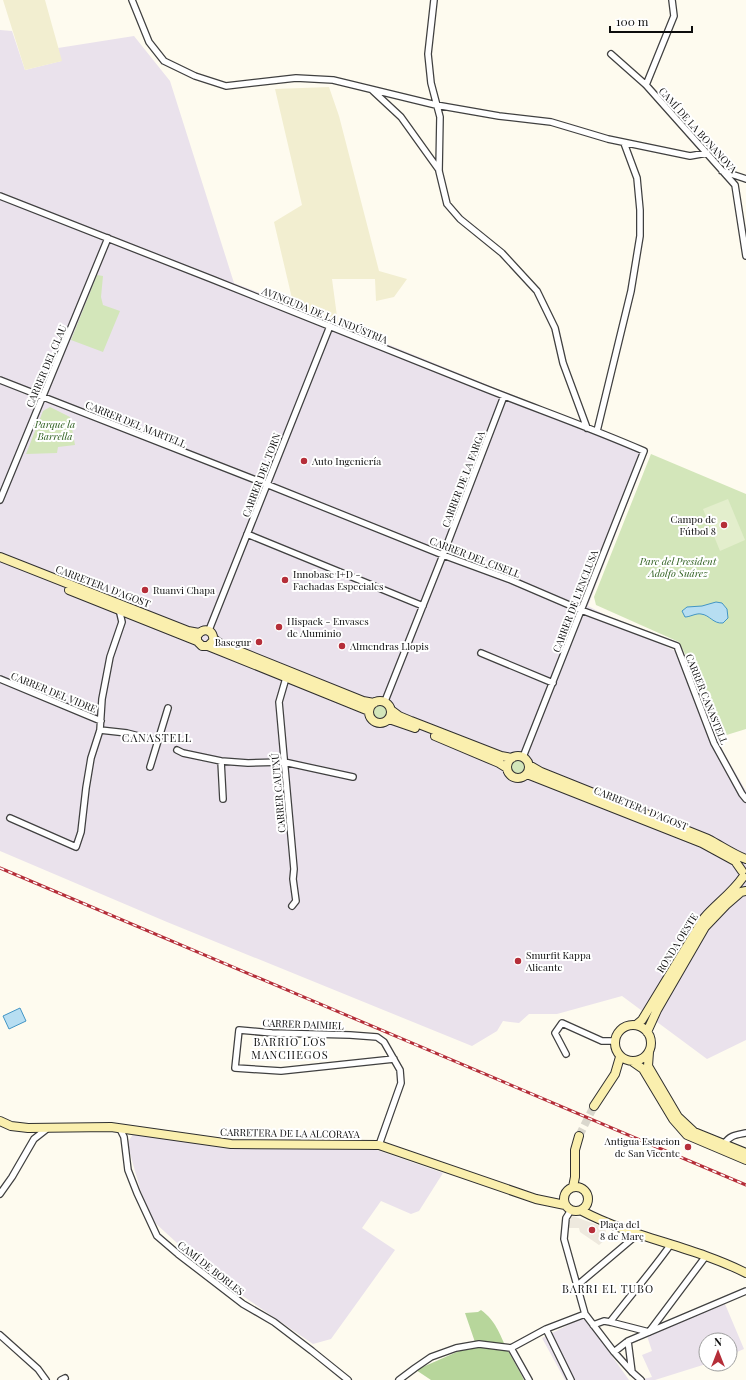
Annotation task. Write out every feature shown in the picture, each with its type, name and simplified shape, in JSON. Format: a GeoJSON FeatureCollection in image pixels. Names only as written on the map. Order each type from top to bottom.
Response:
{"type":"FeatureCollection","features":[{"type":"Feature","properties":{"kind":"main road","name":"CARRETERA D'AGOST"},"geometry":{"type":"LineString","coordinates":[[0,556],[188,631],[198,637]]}},
{"type":"Feature","properties":{"kind":"main road","name":"CARRETERA D'AGOST"},"geometry":{"type":"LineString","coordinates":[[0,562],[119,610],[198,637]]}},
{"type":"Feature","properties":{"kind":"main road"},"geometry":{"type":"LineString","coordinates":[[369,711],[208,646],[202,646],[198,637],[205,630],[209,630],[213,634],[214,639],[219,643],[363,701],[374,703],[385,701],[399,716],[411,721],[501,756],[512,758],[515,756],[523,757],[529,765],[527,774],[520,778],[513,777],[508,772],[507,768],[499,762],[389,719]]}},
{"type":"Feature","properties":{"kind":"main road"},"geometry":{"type":"LineString","coordinates":[[208,646],[212,644],[214,639]]}},
{"type":"Feature","properties":{"kind":"main road"},"geometry":{"type":"LineString","coordinates":[[374,703],[369,711],[371,718],[376,722],[383,722],[389,719],[392,710]]}},
{"type":"Feature","properties":{"kind":"main road"},"geometry":{"type":"LineString","coordinates":[[507,768],[509,761],[512,758]]}},
{"type":"Feature","properties":{"kind":"main road","name":"CARRETERA D'AGOST"},"geometry":{"type":"LineString","coordinates":[[529,765],[541,772],[708,839],[726,848],[739,857],[746,859]]}},
{"type":"Feature","properties":{"kind":"main road","name":"CARRETERA D'AGOST"},"geometry":{"type":"LineString","coordinates":[[527,774],[702,843],[735,861],[744,874]]}},
{"type":"Feature","properties":{"kind":"main road","name":"RONDA OESTE"},"geometry":{"type":"LineString","coordinates":[[636,1026],[642,1020],[704,918],[714,906],[736,886],[744,874]]}},
{"type":"Feature","properties":{"kind":"main road","name":"RONDA OESTE"},"geometry":{"type":"LineString","coordinates":[[746,890],[741,892],[726,905],[705,927],[656,1010],[647,1032],[651,1045],[648,1066],[678,1116],[694,1132],[746,1153]]}},
{"type":"Feature","properties":{"kind":"main road"},"geometry":{"type":"LineString","coordinates":[[647,1032],[631,1025],[623,1028],[618,1033],[614,1041],[616,1050],[620,1057],[643,1069],[672,1119],[687,1135],[746,1160]]}},
{"type":"Feature","properties":{"kind":"main road"},"geometry":{"type":"LineString","coordinates":[[594,1106],[615,1074],[630,1061],[641,1060],[649,1052]]}},
{"type":"Feature","properties":{"kind":"main road"},"geometry":{"type":"LineString","coordinates":[[615,1074],[620,1057]]}},
{"type":"Feature","properties":{"kind":"main road","name":"CARRETERA DE LA ALCORAYA"},"geometry":{"type":"LineString","coordinates":[[0,1121],[17,1127],[28,1128],[110,1127],[231,1144],[379,1145],[536,1199],[548,1200],[568,1208]]}},
{"type":"Feature","properties":{"kind":"main road"},"geometry":{"type":"LineString","coordinates":[[576,1187],[575,1150],[579,1136]]}},
{"type":"Feature","properties":{"kind":"main road"},"geometry":{"type":"LineString","coordinates":[[576,1187],[584,1190],[589,1198],[585,1208],[577,1212],[568,1208],[564,1196],[568,1190],[576,1187]]}},
{"type":"Feature","properties":{"kind":"main road","name":"CARRETERA DE LA ALCORAYA"},"geometry":{"type":"LineString","coordinates":[[548,1200],[564,1196]]}},
{"type":"Feature","properties":{"kind":"main road"},"geometry":{"type":"LineString","coordinates":[[585,1208],[597,1218],[638,1234],[727,1263],[746,1273]]}},
{"type":"Feature","properties":{"kind":"street"},"geometry":{"type":"LineString","coordinates":[[132,0],[149,42],[164,61],[195,76],[226,86],[296,78],[333,80],[436,105],[499,116],[551,122],[624,143],[690,156],[707,153]]}},
{"type":"Feature","properties":{"kind":"street"},"geometry":{"type":"LineString","coordinates":[[434,0],[428,54],[431,83],[440,117],[440,170],[447,204],[460,219],[502,253],[538,291],[555,328],[563,363],[587,428]]}},
{"type":"Feature","properties":{"kind":"street"},"geometry":{"type":"LineString","coordinates":[[646,85],[674,16],[672,0]]}},
{"type":"Feature","properties":{"kind":"street","name":"CAMÍ DE LA BONANOVA"},"geometry":{"type":"LineString","coordinates":[[612,54],[646,85],[735,185],[746,256]]}},
{"type":"Feature","properties":{"kind":"street"},"geometry":{"type":"LineString","coordinates":[[371,89],[401,117],[440,170]]}},
{"type":"Feature","properties":{"kind":"street"},"geometry":{"type":"LineString","coordinates":[[597,431],[631,292],[640,236],[640,210],[637,178],[624,143]]}},
{"type":"Feature","properties":{"kind":"street"},"geometry":{"type":"LineString","coordinates":[[722,171],[746,179]]}},
{"type":"Feature","properties":{"kind":"street","name":"AVINGUDA DE LA INDÚSTRIA"},"geometry":{"type":"LineString","coordinates":[[0,196],[504,396],[597,431],[644,451]]}},
{"type":"Feature","properties":{"kind":"street","name":"CARRER DEL CLAU"},"geometry":{"type":"LineString","coordinates":[[0,500],[108,238]]}},
{"type":"Feature","properties":{"kind":"street","name":"CARRER DEL TORN"},"geometry":{"type":"LineString","coordinates":[[209,630],[330,326]]}},
{"type":"Feature","properties":{"kind":"street","name":"CARRER DEL MARTELL"},"geometry":{"type":"LineString","coordinates":[[0,380],[266,484]]}},
{"type":"Feature","properties":{"kind":"street","name":"CARRER DE LA FARGA"},"geometry":{"type":"LineString","coordinates":[[385,701],[504,396]]}},
{"type":"Feature","properties":{"kind":"street","name":"CARRER DE L'ENCLUSA"},"geometry":{"type":"LineString","coordinates":[[523,757],[644,451]]}},
{"type":"Feature","properties":{"kind":"street","name":"CARRER DEL CISELL"},"geometry":{"type":"LineString","coordinates":[[266,484],[443,555],[510,580],[581,610],[677,646]]}},
{"type":"Feature","properties":{"kind":"street"},"geometry":{"type":"LineString","coordinates":[[247,534],[423,606]]}},
{"type":"Feature","properties":{"kind":"street"},"geometry":{"type":"LineString","coordinates":[[10,818],[76,847],[81,832],[91,758],[100,730],[102,699],[110,657],[122,622],[119,610]]}},
{"type":"Feature","properties":{"kind":"street"},"geometry":{"type":"LineString","coordinates":[[122,622],[134,615]]}},
{"type":"Feature","properties":{"kind":"street","name":"CARRER CANASTELL"},"geometry":{"type":"LineString","coordinates":[[677,646],[714,743],[746,799]]}},
{"type":"Feature","properties":{"kind":"street"},"geometry":{"type":"LineString","coordinates":[[481,653],[553,682]]}},
{"type":"Feature","properties":{"kind":"street","name":"CARRER CAUTXÚ"},"geometry":{"type":"LineString","coordinates":[[286,678],[278,702],[294,869],[293,879],[296,901],[292,906]]}},
{"type":"Feature","properties":{"kind":"street","name":"CARRER DEL VIDRE"},"geometry":{"type":"LineString","coordinates":[[0,679],[101,721]]}},
{"type":"Feature","properties":{"kind":"street"},"geometry":{"type":"LineString","coordinates":[[150,767],[168,708]]}},
{"type":"Feature","properties":{"kind":"street"},"geometry":{"type":"LineString","coordinates":[[100,730],[127,733],[158,741]]}},
{"type":"Feature","properties":{"kind":"street"},"geometry":{"type":"LineString","coordinates":[[177,750],[184,753],[222,761],[284,762],[353,777]]}},
{"type":"Feature","properties":{"kind":"street"},"geometry":{"type":"LineString","coordinates":[[222,761],[223,799]]}},
{"type":"Feature","properties":{"kind":"street"},"geometry":{"type":"LineString","coordinates":[[566,1054],[555,1033],[562,1023],[602,1041],[614,1041]]}},
{"type":"Feature","properties":{"kind":"street","name":"CARRER DAIMIEL"},"geometry":{"type":"LineString","coordinates":[[239,1030],[272,1033],[350,1034],[377,1037],[384,1042],[394,1059],[281,1071],[236,1068],[239,1030]]}},
{"type":"Feature","properties":{"kind":"street"},"geometry":{"type":"LineString","coordinates":[[379,1145],[401,1083],[400,1070],[394,1059]]}},
{"type":"Feature","properties":{"kind":"street"},"geometry":{"type":"LineString","coordinates":[[0,1194],[12,1177],[34,1139],[48,1128]]}},
{"type":"Feature","properties":{"kind":"street","name":"CAMÍ DE BORLES"},"geometry":{"type":"LineString","coordinates":[[120,1129],[124,1137],[128,1170],[157,1236],[243,1304],[274,1322],[348,1380]]}},
{"type":"Feature","properties":{"kind":"street"},"geometry":{"type":"LineString","coordinates":[[724,1144],[732,1135],[746,1132]]}},
{"type":"Feature","properties":{"kind":"street"},"geometry":{"type":"LineString","coordinates":[[568,1208],[564,1239],[579,1288],[585,1314],[614,1352],[641,1380]]}},
{"type":"Feature","properties":{"kind":"street"},"geometry":{"type":"LineString","coordinates":[[579,1288],[580,1283],[638,1234]]}},
{"type":"Feature","properties":{"kind":"street"},"geometry":{"type":"LineString","coordinates":[[607,1322],[654,1268],[671,1244]]}},
{"type":"Feature","properties":{"kind":"street"},"geometry":{"type":"LineString","coordinates":[[649,1332],[706,1256]]}},
{"type":"Feature","properties":{"kind":"street"},"geometry":{"type":"LineString","coordinates":[[614,1352],[628,1341],[746,1291]]}},
{"type":"Feature","properties":{"kind":"street"},"geometry":{"type":"LineString","coordinates":[[399,1380],[431,1357],[456,1348],[479,1344],[511,1348],[546,1329],[585,1314]]}},
{"type":"Feature","properties":{"kind":"street"},"geometry":{"type":"LineString","coordinates":[[593,1324],[607,1322],[649,1332]]}},
{"type":"Feature","properties":{"kind":"street"},"geometry":{"type":"LineString","coordinates":[[546,1329],[571,1380]]}},
{"type":"Feature","properties":{"kind":"street"},"geometry":{"type":"LineString","coordinates":[[0,1335],[38,1369],[46,1380]]}},
{"type":"Feature","properties":{"kind":"street"},"geometry":{"type":"LineString","coordinates":[[628,1341],[632,1372]]}},
{"type":"Feature","properties":{"kind":"street"},"geometry":{"type":"LineString","coordinates":[[511,1348],[529,1380]]}},
{"type":"Feature","properties":{"kind":"shaded area"},"geometry":{"type":"Polygon","coordinates":[[[3,0],[45,0],[62,61],[25,70],[3,0]]]}},
{"type":"Feature","properties":{"kind":"shaded area"},"geometry":{"type":"Polygon","coordinates":[[[0,30],[12,31],[25,70],[61,61],[58,48],[134,36],[170,81],[234,283],[648,450],[588,606],[675,651],[724,753],[746,791],[746,1040],[707,1059],[622,996],[557,1014],[529,1014],[519,1023],[503,1021],[497,1031],[472,1046],[167,922],[0,851],[0,30]]]}},
{"type":"Feature","properties":{"kind":"shaded area"},"geometry":{"type":"Polygon","coordinates":[[[329,87],[339,116],[379,271],[407,279],[394,297],[376,301],[375,279],[332,279],[338,324],[294,307],[274,222],[302,205],[275,89],[329,87]]]}},
{"type":"Feature","properties":{"kind":"shaded area"},"geometry":{"type":"Polygon","coordinates":[[[134,1133],[235,1147],[377,1150],[443,1173],[419,1211],[411,1214],[381,1201],[362,1228],[395,1250],[331,1339],[313,1344],[212,1275],[153,1221],[141,1192],[127,1143],[134,1133]]]}},
{"type":"Feature","properties":{"kind":"shaded area","name":"Plaça del 8 de Març"},"geometry":{"type":"Polygon","coordinates":[[[573,1216],[606,1228],[605,1240],[599,1245],[580,1232],[579,1228],[567,1228],[571,1217],[573,1216]]]}},
{"type":"Feature","properties":{"kind":"shaded area"},"geometry":{"type":"Polygon","coordinates":[[[725,1304],[737,1332],[698,1332],[698,1367],[655,1380],[639,1380],[652,1377],[642,1355],[652,1351],[647,1336],[725,1304]]]}},
{"type":"Feature","properties":{"kind":"shaded area"},"geometry":{"type":"Polygon","coordinates":[[[584,1317],[629,1380],[565,1380],[542,1338],[584,1317]]]}},
{"type":"Feature","properties":{"kind":"shaded area"},"geometry":{"type":"Polygon","coordinates":[[[738,1335],[744,1349],[738,1352],[738,1335]]]}},
{"type":"Feature","properties":{"kind":"green space"},"geometry":{"type":"Polygon","coordinates":[[[97,275],[103,276],[101,297],[103,305],[120,311],[103,352],[71,340],[97,275]]]}},
{"type":"Feature","properties":{"kind":"green space","name":"Parque la Barrella"},"geometry":{"type":"Polygon","coordinates":[[[50,407],[70,417],[75,445],[58,447],[57,453],[26,454],[43,411],[50,407]]]}},
{"type":"Feature","properties":{"kind":"green space","name":"Parc del President Adolfo Suárez"},"geometry":{"type":"Polygon","coordinates":[[[651,454],[746,494],[746,729],[720,737],[698,680],[679,642],[596,605],[594,597],[651,454]]]}},
{"type":"Feature","properties":{"kind":"green space","name":"Campo de Fútbol 8"},"geometry":{"type":"Polygon","coordinates":[[[728,499],[745,540],[720,551],[703,509],[728,499]]]}},
{"type":"Feature","properties":{"kind":"green space"},"geometry":{"type":"Polygon","coordinates":[[[380,704],[385,706],[387,711],[385,716],[380,718],[375,716],[373,711],[375,706],[380,704]]]}},
{"type":"Feature","properties":{"kind":"green space"},"geometry":{"type":"Polygon","coordinates":[[[518,760],[523,762],[525,767],[523,772],[518,774],[513,772],[511,767],[513,762],[518,760]]]}},
{"type":"Feature","properties":{"kind":"green space"},"geometry":{"type":"Polygon","coordinates":[[[481,1310],[490,1318],[497,1328],[524,1380],[431,1380],[416,1370],[459,1351],[477,1348],[465,1313],[478,1312],[481,1310]]]}},
{"type":"Feature","properties":{"kind":"water"},"geometry":{"type":"Polygon","coordinates":[[[716,602],[722,603],[727,609],[728,618],[723,623],[717,622],[701,614],[685,617],[682,611],[687,607],[702,606],[716,602]]]}},
{"type":"Feature","properties":{"kind":"water"},"geometry":{"type":"Polygon","coordinates":[[[20,1008],[26,1021],[9,1029],[3,1016],[20,1008]]]}},
{"type":"Feature","properties":{"kind":"tunnel"},"geometry":{"type":"LineString","coordinates":[[579,1136],[594,1106]]}},
{"type":"Feature","properties":{"kind":"railway"},"geometry":{"type":"LineString","coordinates":[[0,868],[746,1185]]}},
{"type":"Feature","properties":{"kind":"place","name":"Auto Ingeniería"},"geometry":{"type":"Point","coordinates":[304,461]}},
{"type":"Feature","properties":{"kind":"place","name":"Campo de Fútbol 8"},"geometry":{"type":"Point","coordinates":[724,525]}},
{"type":"Feature","properties":{"kind":"place","name":"Innobase I+D - Fachadas Especiales"},"geometry":{"type":"Point","coordinates":[285,580]}},
{"type":"Feature","properties":{"kind":"place","name":"Ruanvi Chapa"},"geometry":{"type":"Point","coordinates":[145,590]}},
{"type":"Feature","properties":{"kind":"place","name":"Hispack - Envases de Aluminio"},"geometry":{"type":"Point","coordinates":[279,627]}},
{"type":"Feature","properties":{"kind":"place","name":"Basegur"},"geometry":{"type":"Point","coordinates":[259,642]}},
{"type":"Feature","properties":{"kind":"place","name":"Almendras Llopis"},"geometry":{"type":"Point","coordinates":[342,646]}},
{"type":"Feature","properties":{"kind":"place","name":"Smurfit Kappa Alicante"},"geometry":{"type":"Point","coordinates":[518,961]}},
{"type":"Feature","properties":{"kind":"place","name":"Antigua Estacion de San Vicente"},"geometry":{"type":"Point","coordinates":[688,1147]}},
{"type":"Feature","properties":{"kind":"place","name":"Plaça del 8 de Març"},"geometry":{"type":"Point","coordinates":[592,1230]}},
{"type":"Feature","properties":{"kind":"district","name":"CANASTELL"},"geometry":{"type":"Point","coordinates":[157,738]}},
{"type":"Feature","properties":{"kind":"district","name":"BARRIO LOS MANCHEGOS"},"geometry":{"type":"Point","coordinates":[290,1048]}},
{"type":"Feature","properties":{"kind":"district","name":"BARRI EL TUBO"},"geometry":{"type":"Point","coordinates":[608,1289]}}]}
